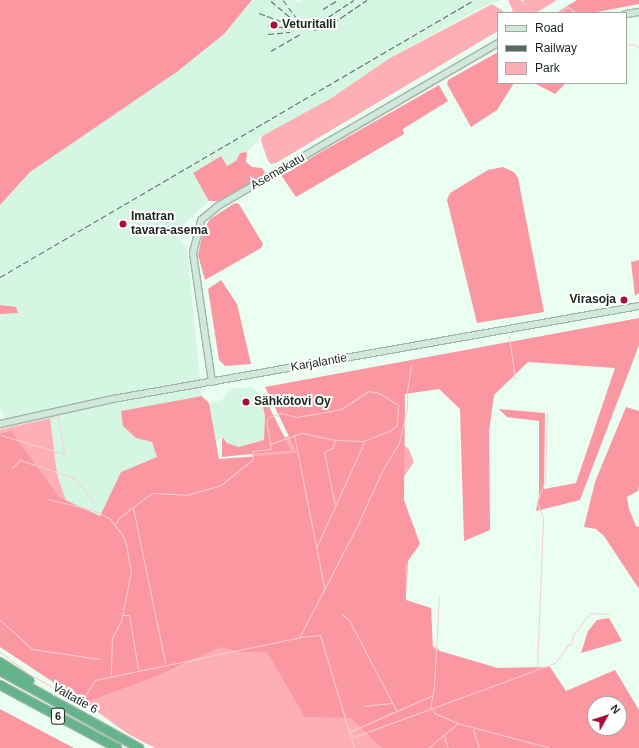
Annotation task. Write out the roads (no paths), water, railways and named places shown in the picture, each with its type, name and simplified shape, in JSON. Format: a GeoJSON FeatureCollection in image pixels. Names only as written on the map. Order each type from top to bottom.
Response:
{"type":"FeatureCollection","features":[{"type":"Feature","properties":{"kind":"highway"},"geometry":{"type":"LineString","coordinates":[[0,662],[78,714]]}},
{"type":"Feature","properties":{"kind":"highway","name":"Valtatie 6"},"geometry":{"type":"LineString","coordinates":[[0,671],[139,748]]}},
{"type":"Feature","properties":{"kind":"highway","name":"Valtatie 6"},"geometry":{"type":"LineString","coordinates":[[1,685],[117,748]]}},
{"type":"Feature","properties":{"kind":"main road"},"geometry":{"type":"LineString","coordinates":[[627,14],[639,12]]}},
{"type":"Feature","properties":{"kind":"main road","name":"Asemakatu"},"geometry":{"type":"LineString","coordinates":[[212,382],[193,262],[193,245],[201,220],[218,206],[497,44]]}},
{"type":"Feature","properties":{"kind":"main road","name":"Karjalantie"},"geometry":{"type":"LineString","coordinates":[[0,424],[58,409],[639,306]]}},
{"type":"Feature","properties":{"kind":"waterway"},"geometry":{"type":"LineString","coordinates":[[559,12],[568,7],[575,12]]}},
{"type":"Feature","properties":{"kind":"waterway"},"geometry":{"type":"LineString","coordinates":[[627,45],[634,44],[639,48]]}},
{"type":"Feature","properties":{"kind":"waterway"},"geometry":{"type":"LineString","coordinates":[[288,170],[497,48]]}},
{"type":"Feature","properties":{"kind":"waterway"},"geometry":{"type":"LineString","coordinates":[[509,336],[515,380]]}},
{"type":"Feature","properties":{"kind":"waterway"},"geometry":{"type":"LineString","coordinates":[[300,636],[357,526],[382,471],[399,443],[407,409],[407,391],[411,365]]}},
{"type":"Feature","properties":{"kind":"waterway"},"geometry":{"type":"LineString","coordinates":[[115,524],[120,517],[152,493],[187,495],[221,485],[253,459],[252,451],[271,449],[266,422],[269,417],[281,413],[297,417],[341,409],[369,391],[379,393],[398,405],[397,425],[391,430],[364,441],[335,440],[301,433],[270,444]]}},
{"type":"Feature","properties":{"kind":"waterway"},"geometry":{"type":"LineString","coordinates":[[537,669],[543,518],[537,502],[545,480],[547,413]]}},
{"type":"Feature","properties":{"kind":"waterway"},"geometry":{"type":"LineString","coordinates":[[0,429],[58,416],[64,454],[1,435]]}},
{"type":"Feature","properties":{"kind":"waterway"},"geometry":{"type":"LineString","coordinates":[[294,435],[324,587]]}},
{"type":"Feature","properties":{"kind":"waterway"},"geometry":{"type":"LineString","coordinates":[[335,441],[332,448],[324,452],[335,505]]}},
{"type":"Feature","properties":{"kind":"waterway"},"geometry":{"type":"LineString","coordinates":[[316,548],[364,442]]}},
{"type":"Feature","properties":{"kind":"waterway"},"geometry":{"type":"LineString","coordinates":[[12,468],[20,460],[74,478],[94,502]]}},
{"type":"Feature","properties":{"kind":"waterway"},"geometry":{"type":"LineString","coordinates":[[48,499],[93,510],[109,518],[122,534],[126,544],[131,571],[121,621],[112,638],[111,676]]}},
{"type":"Feature","properties":{"kind":"waterway"},"geometry":{"type":"LineString","coordinates":[[133,508],[165,663]]}},
{"type":"Feature","properties":{"kind":"waterway"},"geometry":{"type":"LineString","coordinates":[[430,709],[434,687],[439,597]]}},
{"type":"Feature","properties":{"kind":"waterway"},"geometry":{"type":"LineString","coordinates":[[351,738],[555,663],[568,645],[572,643],[572,637],[590,613],[609,614]]}},
{"type":"Feature","properties":{"kind":"waterway"},"geometry":{"type":"LineString","coordinates":[[342,614],[349,620],[396,710]]}},
{"type":"Feature","properties":{"kind":"waterway"},"geometry":{"type":"LineString","coordinates":[[123,615],[129,615],[138,669]]}},
{"type":"Feature","properties":{"kind":"waterway"},"geometry":{"type":"LineString","coordinates":[[0,620],[32,649],[99,659]]}},
{"type":"Feature","properties":{"kind":"waterway"},"geometry":{"type":"LineString","coordinates":[[0,652],[31,675],[80,703],[95,680],[300,637],[320,635],[354,748]]}},
{"type":"Feature","properties":{"kind":"waterway"},"geometry":{"type":"LineString","coordinates":[[349,732],[431,696]]}},
{"type":"Feature","properties":{"kind":"waterway"},"geometry":{"type":"LineString","coordinates":[[363,706],[392,703]]}},
{"type":"Feature","properties":{"kind":"waterway"},"geometry":{"type":"LineString","coordinates":[[433,708],[434,713],[457,723],[551,748]]}},
{"type":"Feature","properties":{"kind":"waterway"},"geometry":{"type":"LineString","coordinates":[[428,748],[457,724]]}},
{"type":"Feature","properties":{"kind":"waterway"},"geometry":{"type":"LineString","coordinates":[[473,729],[479,748]]}},
{"type":"Feature","properties":{"kind":"waterway"},"geometry":{"type":"LineString","coordinates":[[444,736],[448,748]]}},
{"type":"Feature","properties":{"kind":"railway"},"geometry":{"type":"LineString","coordinates":[[283,0],[296,17]]}},
{"type":"Feature","properties":{"kind":"railway"},"geometry":{"type":"LineString","coordinates":[[323,9],[338,0]]}},
{"type":"Feature","properties":{"kind":"railway"},"geometry":{"type":"LineString","coordinates":[[313,27],[354,0]]}},
{"type":"Feature","properties":{"kind":"railway"},"geometry":{"type":"LineString","coordinates":[[314,30],[333,23],[367,0]]}},
{"type":"Feature","properties":{"kind":"railway"},"geometry":{"type":"LineString","coordinates":[[0,277],[474,0]]}},
{"type":"Feature","properties":{"kind":"railway"},"geometry":{"type":"LineString","coordinates":[[271,1],[301,26]]}},
{"type":"Feature","properties":{"kind":"railway"},"geometry":{"type":"LineString","coordinates":[[259,13],[302,29]]}},
{"type":"Feature","properties":{"kind":"railway"},"geometry":{"type":"LineString","coordinates":[[268,25],[292,29]]}},
{"type":"Feature","properties":{"kind":"railway"},"geometry":{"type":"LineString","coordinates":[[268,34],[290,32]]}},
{"type":"Feature","properties":{"kind":"railway"},"geometry":{"type":"LineString","coordinates":[[271,51],[302,33]]}},
{"type":"Feature","properties":{"kind":"place","name":"Veturitalli"},"geometry":{"type":"Point","coordinates":[274,25]}},
{"type":"Feature","properties":{"kind":"place","name":"Imatran tavara-asema"},"geometry":{"type":"Point","coordinates":[123,224]}},
{"type":"Feature","properties":{"kind":"place","name":"Virasoja"},"geometry":{"type":"Point","coordinates":[624,300]}},
{"type":"Feature","properties":{"kind":"place","name":"Sähkötovi Oy"},"geometry":{"type":"Point","coordinates":[246,402]}}]}
